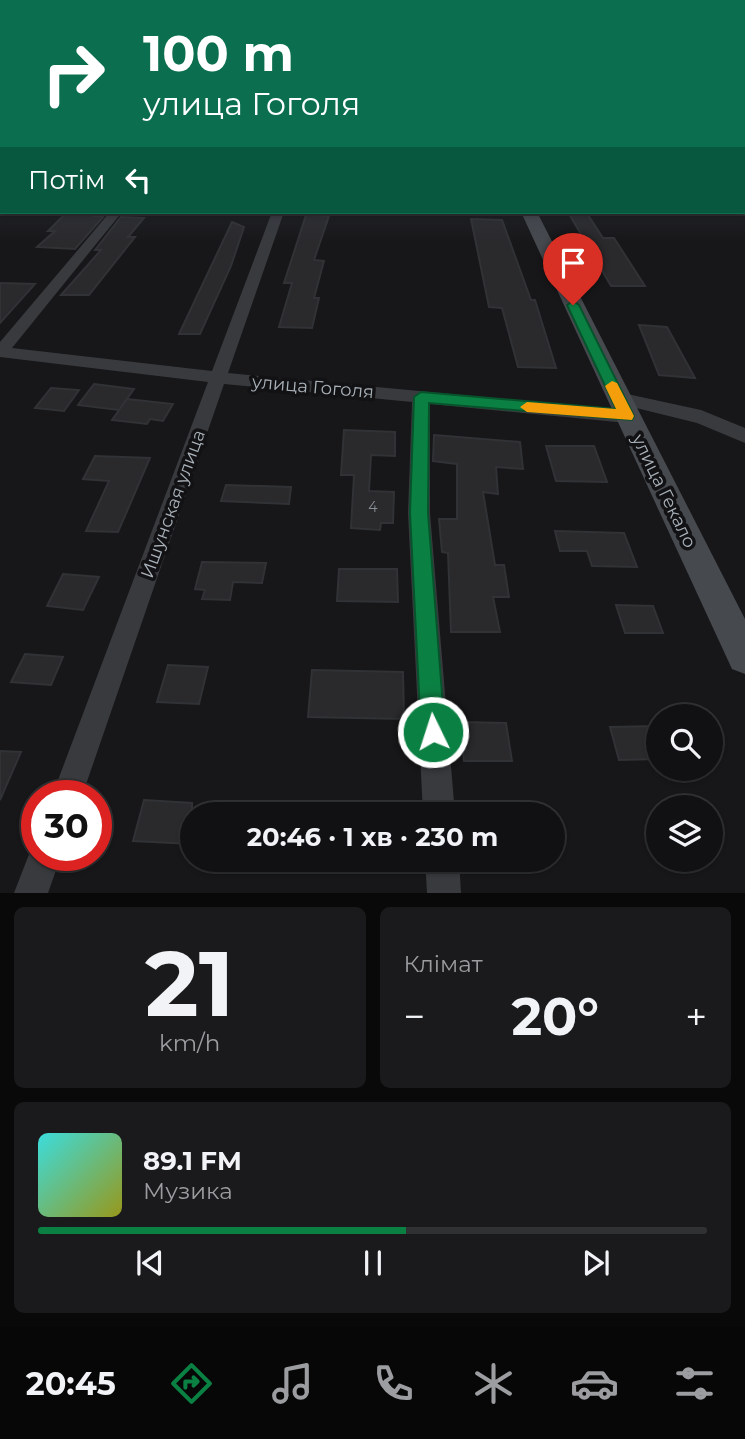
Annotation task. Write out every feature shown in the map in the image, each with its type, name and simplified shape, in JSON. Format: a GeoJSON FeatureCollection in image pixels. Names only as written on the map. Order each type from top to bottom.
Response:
{"type":"FeatureCollection","features":[{"type":"Feature","properties":{"kind":"main road","name":"улица Гекало"},"geometry":{"type":"LineString","coordinates":[[530,214],[745,656]]}},
{"type":"Feature","properties":{"kind":"street"},"geometry":{"type":"LineString","coordinates":[[0,352],[114,214]]}},
{"type":"Feature","properties":{"kind":"street","name":"Ишунская улица"},"geometry":{"type":"LineString","coordinates":[[73,780],[277,214]]}},
{"type":"Feature","properties":{"kind":"street","name":"улица Гоголя"},"geometry":{"type":"LineString","coordinates":[[0,352],[219,379],[421,397],[622,407],[701,417],[745,436]]}},
{"type":"Feature","properties":{"kind":"street"},"geometry":{"type":"LineString","coordinates":[[421,397],[419,513],[438,802]]}},
{"type":"Feature","properties":{"kind":"street"},"geometry":{"type":"LineString","coordinates":[[32,893],[40,871]]}},
{"type":"Feature","properties":{"kind":"street"},"geometry":{"type":"LineString","coordinates":[[443,872],[444,893]]}},
{"type":"Feature","properties":{"kind":"building"},"geometry":{"type":"Polygon","coordinates":[[[65,214],[95,214],[93,216],[103,217],[75,249],[37,247],[55,231],[48,231],[65,214]]]}},
{"type":"Feature","properties":{"kind":"building"},"geometry":{"type":"Polygon","coordinates":[[[569,214],[587,214],[603,238],[614,238],[645,286],[611,286],[569,214]]]}},
{"type":"Feature","properties":{"kind":"building"},"geometry":{"type":"Polygon","coordinates":[[[306,215],[329,216],[314,260],[324,261],[314,298],[319,298],[312,328],[279,327],[292,283],[284,283],[306,215]]]}},
{"type":"Feature","properties":{"kind":"building"},"geometry":{"type":"Polygon","coordinates":[[[121,217],[144,218],[128,237],[135,237],[89,295],[61,295],[101,250],[95,250],[121,217]]]}},
{"type":"Feature","properties":{"kind":"building"},"geometry":{"type":"Polygon","coordinates":[[[471,219],[502,220],[531,300],[535,300],[556,368],[518,367],[502,308],[489,307],[471,219]]]}},
{"type":"Feature","properties":{"kind":"building"},"geometry":{"type":"Polygon","coordinates":[[[232,222],[244,227],[231,266],[200,334],[179,334],[232,222]]]}},
{"type":"Feature","properties":{"kind":"building"},"geometry":{"type":"Polygon","coordinates":[[[0,283],[35,284],[0,323],[0,283]]]}},
{"type":"Feature","properties":{"kind":"building"},"geometry":{"type":"Polygon","coordinates":[[[639,325],[667,327],[695,378],[659,375],[639,325]]]}},
{"type":"Feature","properties":{"kind":"building"},"geometry":{"type":"Polygon","coordinates":[[[94,384],[134,389],[119,410],[78,405],[94,384]]]}},
{"type":"Feature","properties":{"kind":"building"},"geometry":{"type":"Polygon","coordinates":[[[51,388],[79,390],[64,411],[35,408],[51,388]]]}},
{"type":"Feature","properties":{"kind":"building"},"geometry":{"type":"Polygon","coordinates":[[[127,399],[173,404],[163,421],[150,419],[147,424],[112,420],[127,399]]]}},
{"type":"Feature","properties":{"kind":"building"},"geometry":{"type":"Polygon","coordinates":[[[344,430],[395,432],[395,456],[371,455],[369,491],[394,492],[393,523],[381,523],[380,530],[351,528],[354,475],[341,475],[344,430]]]}},
{"type":"Feature","properties":{"kind":"building"},"geometry":{"type":"Polygon","coordinates":[[[434,435],[520,442],[523,469],[496,467],[498,494],[483,492],[495,565],[504,565],[509,597],[493,597],[500,632],[451,632],[448,553],[442,552],[439,519],[457,519],[457,464],[433,461],[434,435]]]}},
{"type":"Feature","properties":{"kind":"building"},"geometry":{"type":"Polygon","coordinates":[[[546,446],[594,446],[607,482],[556,481],[546,446]]]}},
{"type":"Feature","properties":{"kind":"building"},"geometry":{"type":"Polygon","coordinates":[[[95,456],[150,458],[118,532],[86,531],[109,481],[83,479],[95,456]]]}},
{"type":"Feature","properties":{"kind":"building"},"geometry":{"type":"Polygon","coordinates":[[[226,485],[291,487],[289,504],[221,501],[226,485]]]}},
{"type":"Feature","properties":{"kind":"building"},"geometry":{"type":"Polygon","coordinates":[[[555,531],[624,533],[637,567],[592,566],[587,551],[560,551],[555,531]]]}},
{"type":"Feature","properties":{"kind":"building"},"geometry":{"type":"Polygon","coordinates":[[[202,562],[266,563],[262,583],[233,582],[230,600],[202,599],[205,590],[195,589],[202,562]]]}},
{"type":"Feature","properties":{"kind":"building"},"geometry":{"type":"Polygon","coordinates":[[[339,569],[397,569],[398,602],[337,601],[339,569]]]}},
{"type":"Feature","properties":{"kind":"building"},"geometry":{"type":"Polygon","coordinates":[[[63,574],[99,577],[83,610],[47,606],[63,574]]]}},
{"type":"Feature","properties":{"kind":"building"},"geometry":{"type":"Polygon","coordinates":[[[616,605],[653,606],[663,633],[625,633],[616,605]]]}},
{"type":"Feature","properties":{"kind":"building"},"geometry":{"type":"Polygon","coordinates":[[[25,654],[63,657],[51,685],[11,682],[25,654]]]}},
{"type":"Feature","properties":{"kind":"building"},"geometry":{"type":"Polygon","coordinates":[[[168,665],[208,667],[199,704],[157,702],[168,665]]]}},
{"type":"Feature","properties":{"kind":"building"},"geometry":{"type":"Polygon","coordinates":[[[312,670],[403,672],[404,719],[308,717],[312,670]]]}},
{"type":"Feature","properties":{"kind":"building"},"geometry":{"type":"Polygon","coordinates":[[[460,722],[506,723],[512,761],[464,761],[460,722]]]}},
{"type":"Feature","properties":{"kind":"building"},"geometry":{"type":"Polygon","coordinates":[[[646,726],[646,759],[619,760],[610,727],[646,726]]]}},
{"type":"Feature","properties":{"kind":"building"},"geometry":{"type":"Polygon","coordinates":[[[0,751],[21,752],[0,800],[0,751]]]}},
{"type":"Feature","properties":{"kind":"building"},"geometry":{"type":"Polygon","coordinates":[[[144,800],[180,802],[180,843],[133,841],[144,800]]]}},
{"type":"Feature","properties":{"kind":"slow traffic"},"geometry":{"type":"LineString","coordinates":[[527,407],[627,416],[612,386]]}},
{"type":"Feature","properties":{"kind":"route"},"geometry":{"type":"LineString","coordinates":[[433,732],[419,513],[421,397],[627,416],[573,305]]}}]}
